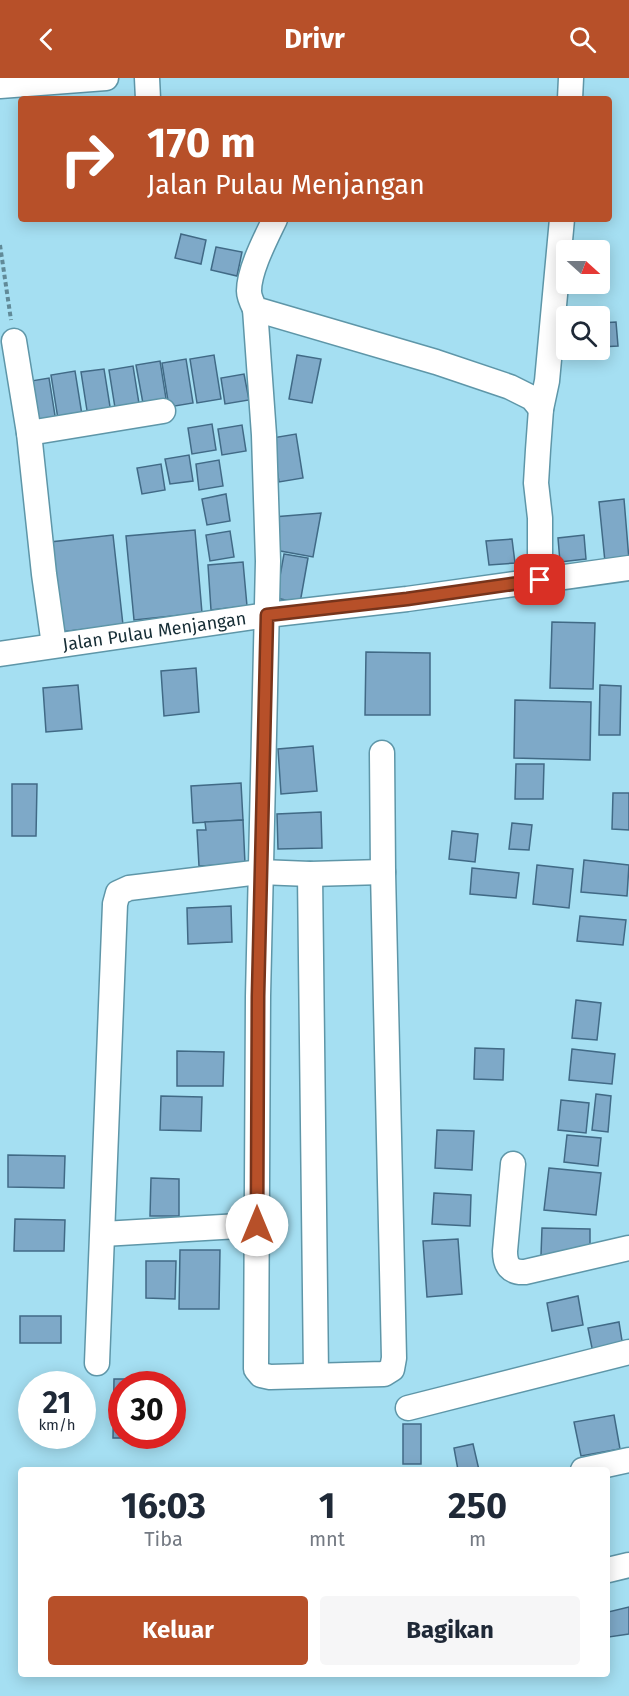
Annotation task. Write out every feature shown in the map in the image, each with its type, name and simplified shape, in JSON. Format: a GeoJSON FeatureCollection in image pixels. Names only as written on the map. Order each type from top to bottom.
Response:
{"type":"FeatureCollection","features":[{"type":"Feature","properties":{"kind":"street"},"geometry":{"type":"LineString","coordinates":[[0,86],[106,78]]}},
{"type":"Feature","properties":{"kind":"street"},"geometry":{"type":"LineString","coordinates":[[147,78],[147,96]]}},
{"type":"Feature","properties":{"kind":"street"},"geometry":{"type":"LineString","coordinates":[[570,96],[571,78]]}},
{"type":"Feature","properties":{"kind":"street"},"geometry":{"type":"LineString","coordinates":[[274,222],[251,279],[249,290],[255,309],[264,435],[268,561],[260,873],[256,1369],[261,1375],[270,1377],[384,1374],[392,1369],[394,1358],[382,753]]}},
{"type":"Feature","properties":{"kind":"street"},"geometry":{"type":"LineString","coordinates":[[540,580],[540,518],[536,483],[541,409],[547,381],[562,222]]}},
{"type":"Feature","properties":{"kind":"street"},"geometry":{"type":"LineString","coordinates":[[255,309],[407,353],[510,387],[532,398],[541,409]]}},
{"type":"Feature","properties":{"kind":"street"},"geometry":{"type":"LineString","coordinates":[[14,341],[29,433],[54,645]]}},
{"type":"Feature","properties":{"kind":"street"},"geometry":{"type":"LineString","coordinates":[[29,433],[163,411]]}},
{"type":"Feature","properties":{"kind":"street","name":"Jalan Pulau Menjangan"},"geometry":{"type":"LineString","coordinates":[[0,654],[267,615],[407,599],[629,568]]}},
{"type":"Feature","properties":{"kind":"street"},"geometry":{"type":"LineString","coordinates":[[97,1363],[117,893],[129,888],[260,873],[383,872]]}},
{"type":"Feature","properties":{"kind":"street"},"geometry":{"type":"LineString","coordinates":[[310,874],[316,1375]]}},
{"type":"Feature","properties":{"kind":"street"},"geometry":{"type":"LineString","coordinates":[[513,1164],[505,1258],[514,1272],[525,1272],[629,1248]]}},
{"type":"Feature","properties":{"kind":"street"},"geometry":{"type":"LineString","coordinates":[[103,1234],[257,1225]]}},
{"type":"Feature","properties":{"kind":"street"},"geometry":{"type":"LineString","coordinates":[[408,1408],[629,1352]]}},
{"type":"Feature","properties":{"kind":"street"},"geometry":{"type":"LineString","coordinates":[[597,1467],[629,1460]]}},
{"type":"Feature","properties":{"kind":"street"},"geometry":{"type":"LineString","coordinates":[[610,1570],[629,1565]]}},
{"type":"Feature","properties":{"kind":"path"},"geometry":{"type":"LineString","coordinates":[[0,245],[14,341]]}},
{"type":"Feature","properties":{"kind":"building"},"geometry":{"type":"Polygon","coordinates":[[[181,234],[206,240],[201,264],[175,258],[181,234]]]}},
{"type":"Feature","properties":{"kind":"building"},"geometry":{"type":"Polygon","coordinates":[[[216,247],[242,252],[237,276],[211,270],[216,247]]]}},
{"type":"Feature","properties":{"kind":"building"},"geometry":{"type":"Polygon","coordinates":[[[610,322],[616,322],[618,346],[610,346],[610,322]]]}},
{"type":"Feature","properties":{"kind":"building"},"geometry":{"type":"Polygon","coordinates":[[[214,355],[221,399],[197,403],[190,359],[214,355]]]}},
{"type":"Feature","properties":{"kind":"building"},"geometry":{"type":"Polygon","coordinates":[[[297,355],[321,359],[312,403],[289,399],[297,355]]]}},
{"type":"Feature","properties":{"kind":"building"},"geometry":{"type":"Polygon","coordinates":[[[186,359],[193,403],[169,407],[162,363],[186,359]]]}},
{"type":"Feature","properties":{"kind":"building"},"geometry":{"type":"Polygon","coordinates":[[[160,361],[167,405],[144,409],[136,365],[160,361]]]}},
{"type":"Feature","properties":{"kind":"building"},"geometry":{"type":"Polygon","coordinates":[[[133,366],[140,410],[116,414],[109,370],[133,366]]]}},
{"type":"Feature","properties":{"kind":"building"},"geometry":{"type":"Polygon","coordinates":[[[104,369],[111,413],[88,417],[81,372],[104,369]]]}},
{"type":"Feature","properties":{"kind":"building"},"geometry":{"type":"Polygon","coordinates":[[[75,371],[82,415],[58,419],[51,375],[75,371]]]}},
{"type":"Feature","properties":{"kind":"building"},"geometry":{"type":"Polygon","coordinates":[[[244,374],[249,400],[225,404],[221,378],[244,374]]]}},
{"type":"Feature","properties":{"kind":"building"},"geometry":{"type":"Polygon","coordinates":[[[49,378],[56,422],[32,426],[25,382],[49,378]]]}},
{"type":"Feature","properties":{"kind":"building"},"geometry":{"type":"Polygon","coordinates":[[[212,424],[216,450],[192,454],[188,428],[212,424]]]}},
{"type":"Feature","properties":{"kind":"building"},"geometry":{"type":"Polygon","coordinates":[[[242,425],[246,451],[222,455],[218,429],[242,425]]]}},
{"type":"Feature","properties":{"kind":"building"},"geometry":{"type":"Polygon","coordinates":[[[296,434],[303,478],[279,482],[272,438],[296,434]]]}},
{"type":"Feature","properties":{"kind":"building"},"geometry":{"type":"Polygon","coordinates":[[[189,455],[193,481],[170,484],[165,459],[189,455]]]}},
{"type":"Feature","properties":{"kind":"building"},"geometry":{"type":"Polygon","coordinates":[[[219,460],[223,486],[199,490],[196,464],[219,460]]]}},
{"type":"Feature","properties":{"kind":"building"},"geometry":{"type":"Polygon","coordinates":[[[161,464],[165,490],[142,494],[137,468],[161,464]]]}},
{"type":"Feature","properties":{"kind":"building"},"geometry":{"type":"Polygon","coordinates":[[[226,494],[230,521],[207,525],[202,499],[226,494]]]}},
{"type":"Feature","properties":{"kind":"building"},"geometry":{"type":"Polygon","coordinates":[[[624,499],[629,560],[605,562],[599,502],[624,499]]]}},
{"type":"Feature","properties":{"kind":"building"},"geometry":{"type":"Polygon","coordinates":[[[321,513],[313,557],[275,550],[273,517],[321,513]]]}},
{"type":"Feature","properties":{"kind":"building"},"geometry":{"type":"Polygon","coordinates":[[[195,530],[202,613],[134,620],[126,536],[195,530]]]}},
{"type":"Feature","properties":{"kind":"building"},"geometry":{"type":"Polygon","coordinates":[[[230,531],[234,557],[210,561],[206,535],[230,531]]]}},
{"type":"Feature","properties":{"kind":"building"},"geometry":{"type":"Polygon","coordinates":[[[113,535],[123,625],[60,632],[50,542],[113,535]]]}},
{"type":"Feature","properties":{"kind":"building"},"geometry":{"type":"Polygon","coordinates":[[[584,535],[586,559],[560,562],[558,538],[584,535]]]}},
{"type":"Feature","properties":{"kind":"building"},"geometry":{"type":"Polygon","coordinates":[[[512,539],[515,563],[489,565],[486,541],[512,539]]]}},
{"type":"Feature","properties":{"kind":"building"},"geometry":{"type":"Polygon","coordinates":[[[284,554],[308,558],[300,603],[276,598],[284,554]]]}},
{"type":"Feature","properties":{"kind":"building"},"geometry":{"type":"Polygon","coordinates":[[[243,562],[247,606],[211,610],[208,565],[243,562]]]}},
{"type":"Feature","properties":{"kind":"building"},"geometry":{"type":"Polygon","coordinates":[[[552,622],[595,623],[593,689],[550,688],[552,622]]]}},
{"type":"Feature","properties":{"kind":"building"},"geometry":{"type":"Polygon","coordinates":[[[366,652],[430,653],[430,715],[365,715],[366,652]]]}},
{"type":"Feature","properties":{"kind":"building"},"geometry":{"type":"Polygon","coordinates":[[[196,668],[199,712],[164,716],[161,671],[196,668]]]}},
{"type":"Feature","properties":{"kind":"building"},"geometry":{"type":"Polygon","coordinates":[[[78,685],[82,729],[46,732],[43,688],[78,685]]]}},
{"type":"Feature","properties":{"kind":"building"},"geometry":{"type":"Polygon","coordinates":[[[600,685],[621,686],[620,735],[599,735],[600,685]]]}},
{"type":"Feature","properties":{"kind":"building"},"geometry":{"type":"Polygon","coordinates":[[[515,700],[591,702],[590,760],[514,758],[515,700]]]}},
{"type":"Feature","properties":{"kind":"building"},"geometry":{"type":"Polygon","coordinates":[[[313,746],[317,791],[281,794],[278,749],[313,746]]]}},
{"type":"Feature","properties":{"kind":"building"},"geometry":{"type":"Polygon","coordinates":[[[516,764],[544,764],[543,799],[515,799],[516,764]]]}},
{"type":"Feature","properties":{"kind":"building"},"geometry":{"type":"Polygon","coordinates":[[[241,783],[243,820],[193,823],[191,786],[241,783]]]}},
{"type":"Feature","properties":{"kind":"building"},"geometry":{"type":"Polygon","coordinates":[[[12,784],[37,784],[36,836],[12,836],[12,784]]]}},
{"type":"Feature","properties":{"kind":"building"},"geometry":{"type":"Polygon","coordinates":[[[613,793],[629,793],[629,830],[612,829],[613,793]]]}},
{"type":"Feature","properties":{"kind":"building"},"geometry":{"type":"Polygon","coordinates":[[[321,812],[322,848],[278,849],[277,814],[321,812]]]}},
{"type":"Feature","properties":{"kind":"building"},"geometry":{"type":"Polygon","coordinates":[[[243,820],[245,864],[199,866],[197,830],[206,830],[205,822],[243,820]]]}},
{"type":"Feature","properties":{"kind":"building"},"geometry":{"type":"Polygon","coordinates":[[[512,823],[532,825],[529,850],[509,849],[512,823]]]}},
{"type":"Feature","properties":{"kind":"building"},"geometry":{"type":"Polygon","coordinates":[[[452,831],[478,834],[475,862],[449,859],[452,831]]]}},
{"type":"Feature","properties":{"kind":"building"},"geometry":{"type":"Polygon","coordinates":[[[584,860],[629,865],[627,896],[581,892],[584,860]]]}},
{"type":"Feature","properties":{"kind":"building"},"geometry":{"type":"Polygon","coordinates":[[[537,865],[573,869],[569,908],[533,904],[537,865]]]}},
{"type":"Feature","properties":{"kind":"building"},"geometry":{"type":"Polygon","coordinates":[[[472,868],[519,873],[516,898],[470,894],[472,868]]]}},
{"type":"Feature","properties":{"kind":"building"},"geometry":{"type":"Polygon","coordinates":[[[231,906],[232,942],[188,944],[187,908],[231,906]]]}},
{"type":"Feature","properties":{"kind":"building"},"geometry":{"type":"Polygon","coordinates":[[[580,916],[626,920],[623,945],[577,941],[580,916]]]}},
{"type":"Feature","properties":{"kind":"building"},"geometry":{"type":"Polygon","coordinates":[[[576,1000],[601,1003],[597,1040],[572,1038],[576,1000]]]}},
{"type":"Feature","properties":{"kind":"building"},"geometry":{"type":"Polygon","coordinates":[[[475,1048],[504,1049],[503,1080],[474,1079],[475,1048]]]}},
{"type":"Feature","properties":{"kind":"building"},"geometry":{"type":"Polygon","coordinates":[[[572,1049],[615,1054],[612,1084],[569,1080],[572,1049]]]}},
{"type":"Feature","properties":{"kind":"building"},"geometry":{"type":"Polygon","coordinates":[[[177,1051],[224,1052],[223,1086],[177,1086],[177,1051]]]}},
{"type":"Feature","properties":{"kind":"building"},"geometry":{"type":"Polygon","coordinates":[[[596,1094],[611,1096],[608,1132],[592,1130],[596,1094]]]}},
{"type":"Feature","properties":{"kind":"building"},"geometry":{"type":"Polygon","coordinates":[[[161,1096],[202,1097],[201,1131],[160,1130],[161,1096]]]}},
{"type":"Feature","properties":{"kind":"building"},"geometry":{"type":"Polygon","coordinates":[[[561,1100],[589,1103],[586,1133],[558,1130],[561,1100]]]}},
{"type":"Feature","properties":{"kind":"building"},"geometry":{"type":"Polygon","coordinates":[[[437,1130],[474,1131],[472,1170],[435,1168],[437,1130]]]}},
{"type":"Feature","properties":{"kind":"building"},"geometry":{"type":"Polygon","coordinates":[[[567,1135],[601,1138],[598,1166],[564,1162],[567,1135]]]}},
{"type":"Feature","properties":{"kind":"building"},"geometry":{"type":"Polygon","coordinates":[[[8,1155],[65,1156],[64,1188],[8,1187],[8,1155]]]}},
{"type":"Feature","properties":{"kind":"building"},"geometry":{"type":"Polygon","coordinates":[[[549,1168],[601,1173],[596,1215],[544,1210],[549,1168]]]}},
{"type":"Feature","properties":{"kind":"building"},"geometry":{"type":"Polygon","coordinates":[[[151,1178],[179,1179],[179,1216],[150,1216],[151,1178]]]}},
{"type":"Feature","properties":{"kind":"building"},"geometry":{"type":"Polygon","coordinates":[[[434,1193],[471,1195],[470,1226],[432,1224],[434,1193]]]}},
{"type":"Feature","properties":{"kind":"building"},"geometry":{"type":"Polygon","coordinates":[[[15,1219],[65,1220],[64,1251],[14,1251],[15,1219]]]}},
{"type":"Feature","properties":{"kind":"building"},"geometry":{"type":"Polygon","coordinates":[[[542,1228],[590,1229],[590,1256],[541,1255],[542,1228]]]}},
{"type":"Feature","properties":{"kind":"building"},"geometry":{"type":"Polygon","coordinates":[[[458,1239],[462,1294],[427,1297],[423,1241],[458,1239]]]}},
{"type":"Feature","properties":{"kind":"building"},"geometry":{"type":"Polygon","coordinates":[[[180,1250],[220,1250],[219,1309],[179,1309],[180,1250]]]}},
{"type":"Feature","properties":{"kind":"building"},"geometry":{"type":"Polygon","coordinates":[[[146,1261],[176,1261],[175,1299],[146,1298],[146,1261]]]}},
{"type":"Feature","properties":{"kind":"building"},"geometry":{"type":"Polygon","coordinates":[[[578,1296],[583,1325],[552,1331],[547,1303],[578,1296]]]}},
{"type":"Feature","properties":{"kind":"building"},"geometry":{"type":"Polygon","coordinates":[[[20,1316],[61,1316],[61,1343],[20,1343],[20,1316]]]}},
{"type":"Feature","properties":{"kind":"building"},"geometry":{"type":"Polygon","coordinates":[[[619,1322],[623,1347],[593,1353],[588,1328],[619,1322]]]}},
{"type":"Feature","properties":{"kind":"building"},"geometry":{"type":"Polygon","coordinates":[[[614,1415],[620,1449],[581,1456],[574,1422],[614,1415]]]}},
{"type":"Feature","properties":{"kind":"building"},"geometry":{"type":"Polygon","coordinates":[[[403,1424],[421,1424],[421,1464],[403,1464],[403,1424]]]}},
{"type":"Feature","properties":{"kind":"building"},"geometry":{"type":"Polygon","coordinates":[[[473,1444],[478,1467],[457,1467],[454,1448],[473,1444]]]}},
{"type":"Feature","properties":{"kind":"building"},"geometry":{"type":"Polygon","coordinates":[[[629,1607],[629,1634],[610,1637],[610,1612],[629,1607]]]}},
{"type":"Feature","properties":{"kind":"route"},"geometry":{"type":"LineString","coordinates":[[257,1225],[260,873],[267,615],[407,599],[540,580]]}}]}
